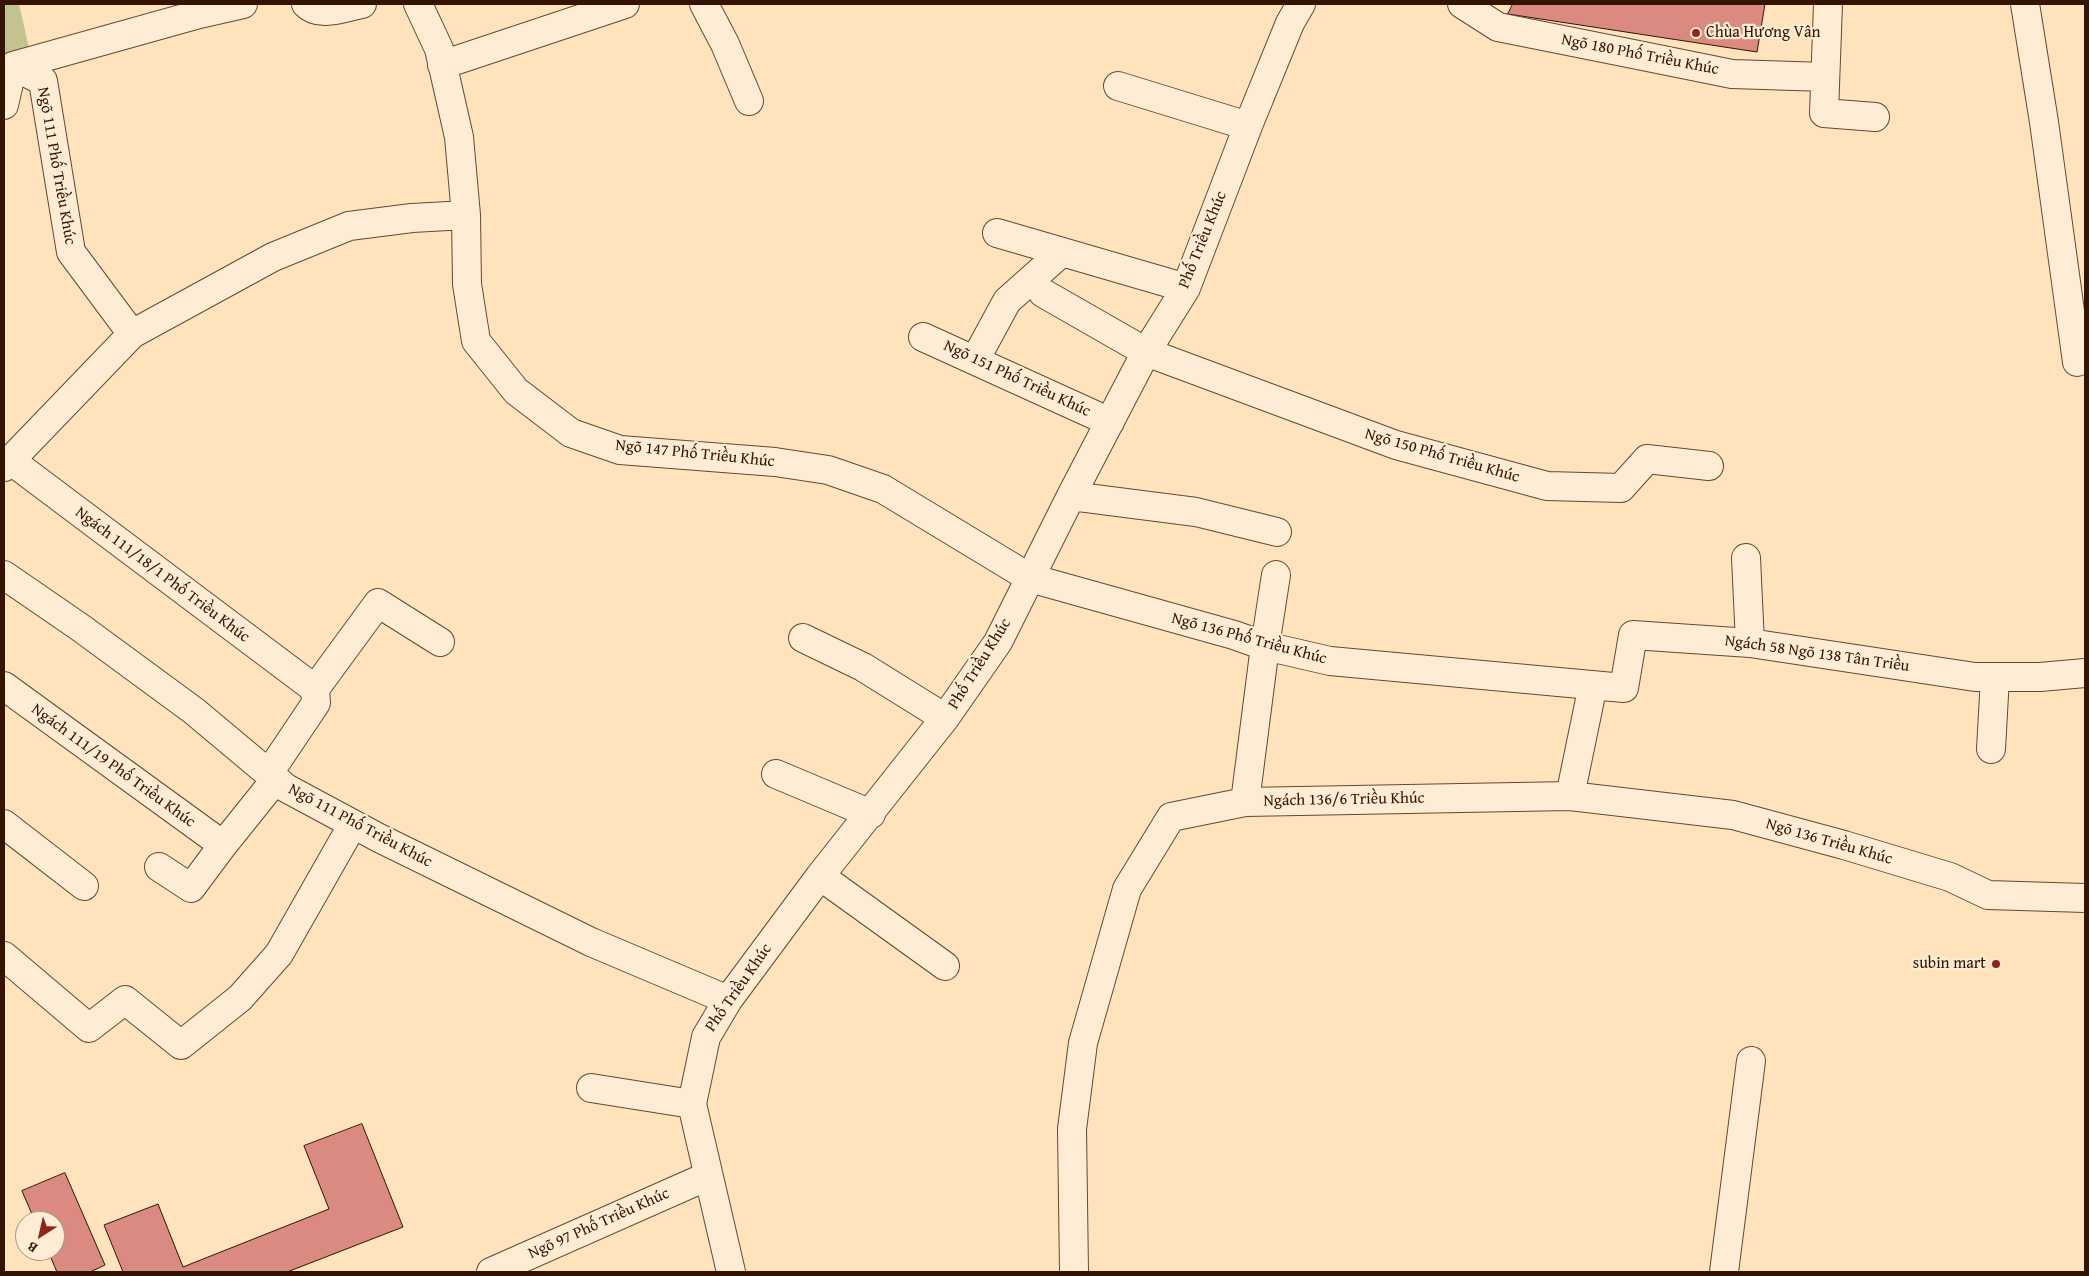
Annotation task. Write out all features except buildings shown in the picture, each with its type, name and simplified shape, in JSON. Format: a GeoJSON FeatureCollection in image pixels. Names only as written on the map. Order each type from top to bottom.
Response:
{"type":"FeatureCollection","features":[{"type":"Feature","properties":{"kind":"street"},"geometry":{"type":"LineString","coordinates":[[13,66],[199,14],[243,4]]}},
{"type":"Feature","properties":{"kind":"street"},"geometry":{"type":"LineString","coordinates":[[306,4],[312,10],[323,12],[362,4]]}},
{"type":"Feature","properties":{"kind":"street","name":"Ngõ 147 Phố Triều Khúc"},"geometry":{"type":"LineString","coordinates":[[418,4],[439,49],[459,137],[466,214],[467,284],[476,341],[516,391],[571,433],[620,450],[775,462],[828,470],[884,490],[1030,578]]}},
{"type":"Feature","properties":{"kind":"street"},"geometry":{"type":"LineString","coordinates":[[442,65],[625,4]]}},
{"type":"Feature","properties":{"kind":"street"},"geometry":{"type":"LineString","coordinates":[[704,4],[725,44],[749,101]]}},
{"type":"Feature","properties":{"kind":"street","name":"Phố Triều Khúc"},"geometry":{"type":"LineString","coordinates":[[731,1272],[692,1104],[706,1037],[728,1000],[820,876],[871,814],[945,718],[998,642],[1146,352],[1186,288],[1248,126],[1290,23],[1301,4]]}},
{"type":"Feature","properties":{"kind":"street","name":"Ngõ 180 Phố Triều Khúc"},"geometry":{"type":"LineString","coordinates":[[1462,4],[1498,27],[1732,74],[1825,77]]}},
{"type":"Feature","properties":{"kind":"street"},"geometry":{"type":"LineString","coordinates":[[1828,4],[1824,113],[1875,117]]}},
{"type":"Feature","properties":{"kind":"street"},"geometry":{"type":"LineString","coordinates":[[2025,4],[2044,122],[2077,362]]}},
{"type":"Feature","properties":{"kind":"street","name":"Ngõ 111 Phố Triều Khúc"},"geometry":{"type":"LineString","coordinates":[[4,105],[13,66],[43,81],[72,252],[132,334]]}},
{"type":"Feature","properties":{"kind":"street"},"geometry":{"type":"LineString","coordinates":[[1118,86],[1248,126]]}},
{"type":"Feature","properties":{"kind":"street"},"geometry":{"type":"LineString","coordinates":[[7,464],[132,334],[273,257],[349,226],[412,218],[466,214]]}},
{"type":"Feature","properties":{"kind":"street"},"geometry":{"type":"LineString","coordinates":[[997,233],[1186,288]]}},
{"type":"Feature","properties":{"kind":"street"},"geometry":{"type":"LineString","coordinates":[[976,360],[1007,301],[1062,252]]}},
{"type":"Feature","properties":{"kind":"street"},"geometry":{"type":"LineString","coordinates":[[1043,293],[1146,352]]}},
{"type":"Feature","properties":{"kind":"street","name":"Ngõ 151 Phố Triều Khúc"},"geometry":{"type":"LineString","coordinates":[[924,337],[1110,422]]}},
{"type":"Feature","properties":{"kind":"street","name":"Ngõ 150 Phố Triều Khúc"},"geometry":{"type":"LineString","coordinates":[[1146,352],[1396,445],[1547,486],[1621,488],[1647,459],[1709,466]]}},
{"type":"Feature","properties":{"kind":"street","name":"Ngách 111/18/1 Phố Triều Khúc"},"geometry":{"type":"LineString","coordinates":[[7,464],[314,689]]}},
{"type":"Feature","properties":{"kind":"street"},"geometry":{"type":"LineString","coordinates":[[1071,496],[1196,512],[1277,532]]}},
{"type":"Feature","properties":{"kind":"street"},"geometry":{"type":"LineString","coordinates":[[1746,558],[1750,643]]}},
{"type":"Feature","properties":{"kind":"street","name":"Ngõ 111 Phố Triều Khúc"},"geometry":{"type":"LineString","coordinates":[[4,575],[82,628],[194,711],[286,788],[353,824],[592,942],[728,1000]]}},
{"type":"Feature","properties":{"kind":"street","name":"Ngách 136/6 Triều Khúc"},"geometry":{"type":"LineString","coordinates":[[1276,575],[1264,646],[1245,802],[1570,796]]}},
{"type":"Feature","properties":{"kind":"street","name":"Ngõ 136 Phố Triều Khúc"},"geometry":{"type":"LineString","coordinates":[[1030,578],[1234,635],[1264,646],[1330,661],[1593,685]]}},
{"type":"Feature","properties":{"kind":"street"},"geometry":{"type":"LineString","coordinates":[[159,867],[190,888],[223,846],[273,776],[316,702],[314,689],[378,603],[440,642]]}},
{"type":"Feature","properties":{"kind":"street","name":"Ngách 58 Ngõ 138 Tân Triều"},"geometry":{"type":"LineString","coordinates":[[1593,685],[1624,688],[1633,635],[1750,643],[1975,677],[2085,673]]}},
{"type":"Feature","properties":{"kind":"street"},"geometry":{"type":"LineString","coordinates":[[803,638],[863,667],[945,718]]}},
{"type":"Feature","properties":{"kind":"street"},"geometry":{"type":"LineString","coordinates":[[1991,749],[1995,677]]}},
{"type":"Feature","properties":{"kind":"street"},"geometry":{"type":"LineString","coordinates":[[1570,796],[1593,685]]}},
{"type":"Feature","properties":{"kind":"street","name":"Ngách 111/19 Phố Triều Khúc"},"geometry":{"type":"LineString","coordinates":[[4,686],[223,846]]}},
{"type":"Feature","properties":{"kind":"street"},"geometry":{"type":"LineString","coordinates":[[776,774],[871,814]]}},
{"type":"Feature","properties":{"kind":"street","name":"Ngõ 136 Triều Khúc"},"geometry":{"type":"LineString","coordinates":[[1570,796],[1733,814],[1950,877],[1988,895],[2085,898]]}},
{"type":"Feature","properties":{"kind":"street"},"geometry":{"type":"LineString","coordinates":[[1074,1272],[1072,1129],[1082,1043],[1127,889],[1171,817],[1245,802]]}},
{"type":"Feature","properties":{"kind":"street"},"geometry":{"type":"LineString","coordinates":[[4,824],[84,886]]}},
{"type":"Feature","properties":{"kind":"street"},"geometry":{"type":"LineString","coordinates":[[4,956],[89,1028],[124,1000],[181,1044],[240,998],[279,954],[353,824]]}},
{"type":"Feature","properties":{"kind":"street"},"geometry":{"type":"LineString","coordinates":[[820,876],[945,966]]}},
{"type":"Feature","properties":{"kind":"street"},"geometry":{"type":"LineString","coordinates":[[1724,1272],[1751,1061]]}},
{"type":"Feature","properties":{"kind":"street"},"geometry":{"type":"LineString","coordinates":[[591,1088],[692,1104]]}},
{"type":"Feature","properties":{"kind":"street","name":"Ngõ 97 Phố Triều Khúc"},"geometry":{"type":"LineString","coordinates":[[491,1272],[708,1176]]}},
{"type":"Feature","properties":{"kind":"green space"},"geometry":{"type":"Polygon","coordinates":[[[4,4],[19,4],[31,57],[4,62],[4,4]]]}},
{"type":"Feature","properties":{"kind":"place","name":"Chùa Hương Vân"},"geometry":{"type":"Point","coordinates":[1696,33]}},
{"type":"Feature","properties":{"kind":"place","name":"subin mart"},"geometry":{"type":"Point","coordinates":[1996,964]}}]}
